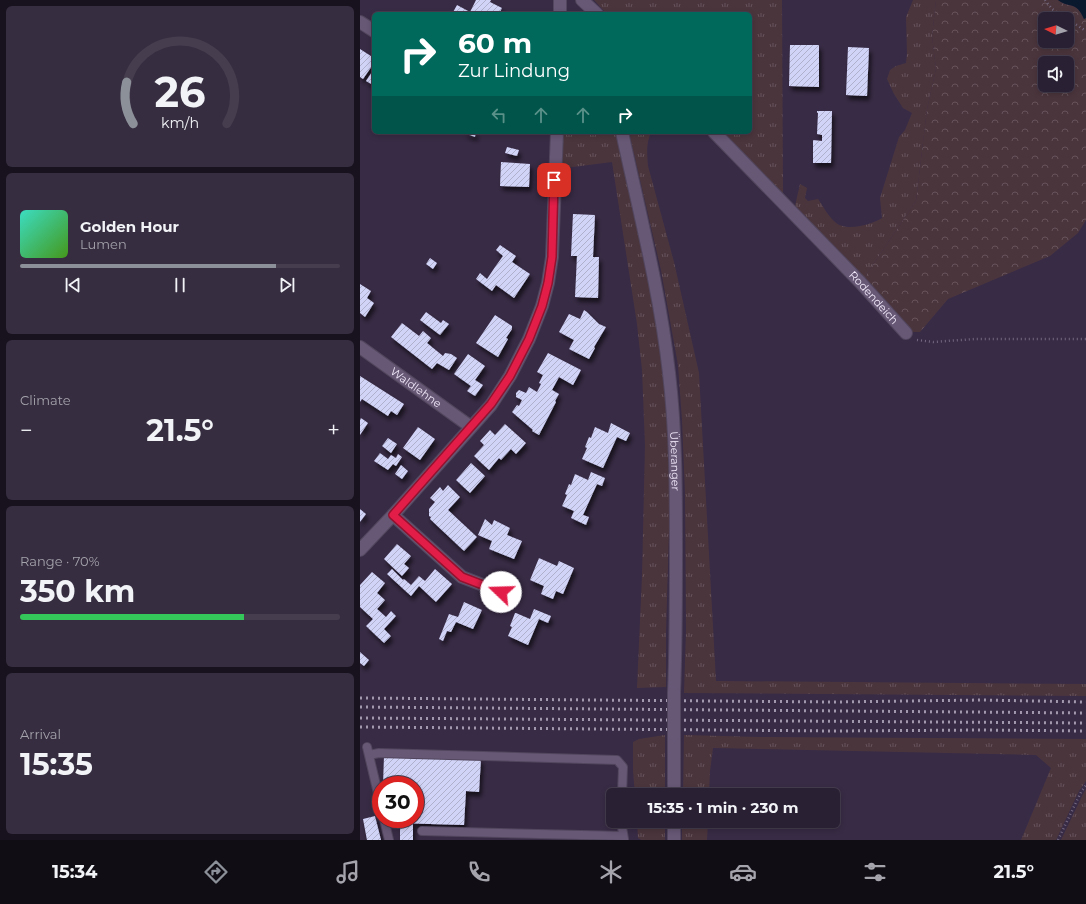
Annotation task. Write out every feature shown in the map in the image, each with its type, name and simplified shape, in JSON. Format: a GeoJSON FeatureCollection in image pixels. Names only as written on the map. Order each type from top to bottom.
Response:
{"type":"FeatureCollection","features":[{"type":"Feature","properties":{"kind":"street"},"geometry":{"type":"LineString","coordinates":[[560,0],[560,12]]}},
{"type":"Feature","properties":{"kind":"street"},"geometry":{"type":"LineString","coordinates":[[575,0],[584,12]]}},
{"type":"Feature","properties":{"kind":"street"},"geometry":{"type":"LineString","coordinates":[[582,0],[595,12]]}},
{"type":"Feature","properties":{"kind":"street"},"geometry":{"type":"LineString","coordinates":[[360,22],[372,30]]}},
{"type":"Feature","properties":{"kind":"street"},"geometry":{"type":"LineString","coordinates":[[360,550],[491,404],[510,376],[529,339],[542,306],[548,283],[552,257],[557,134]]}},
{"type":"Feature","properties":{"kind":"street","name":"Überanger"},"geometry":{"type":"LineString","coordinates":[[622,134],[662,323],[669,373],[673,423],[676,496],[674,788]]}},
{"type":"Feature","properties":{"kind":"street","name":"Rodendeich"},"geometry":{"type":"LineString","coordinates":[[716,134],[860,282],[906,333]]}},
{"type":"Feature","properties":{"kind":"street","name":"Waldlehne"},"geometry":{"type":"LineString","coordinates":[[360,347],[471,427]]}},
{"type":"Feature","properties":{"kind":"street"},"geometry":{"type":"LineString","coordinates":[[393,515],[462,577],[501,592]]}},
{"type":"Feature","properties":{"kind":"street"},"geometry":{"type":"LineString","coordinates":[[674,828],[674,840]]}},
{"type":"Feature","properties":{"kind":"lane"},"geometry":{"type":"LineString","coordinates":[[374,776],[368,751],[379,753],[617,760],[623,767],[622,788]]}},
{"type":"Feature","properties":{"kind":"lane"},"geometry":{"type":"LineString","coordinates":[[386,828],[389,840]]}},
{"type":"Feature","properties":{"kind":"lane"},"geometry":{"type":"LineString","coordinates":[[422,831],[526,837],[624,838],[623,828]]}},
{"type":"Feature","properties":{"kind":"path"},"geometry":{"type":"LineString","coordinates":[[1045,0],[1052,9],[1086,30]]}},
{"type":"Feature","properties":{"kind":"path","name":"Rodendeich"},"geometry":{"type":"LineString","coordinates":[[906,333],[916,340],[933,342],[975,339],[1086,339]]}},
{"type":"Feature","properties":{"kind":"path"},"geometry":{"type":"LineString","coordinates":[[1058,840],[1081,792],[1086,785]]}},
{"type":"Feature","properties":{"kind":"green space"},"geometry":{"type":"Polygon","coordinates":[[[594,0],[782,0],[783,196],[722,134],[752,134],[752,12],[605,12],[594,0]]]}},
{"type":"Feature","properties":{"kind":"green space"},"geometry":{"type":"Polygon","coordinates":[[[913,0],[936,0],[932,36],[936,69],[927,109],[916,201],[862,281],[795,206],[800,184],[807,188],[805,198],[808,201],[818,199],[830,217],[839,225],[851,227],[865,225],[882,218],[880,198],[899,137],[905,130],[912,113],[903,108],[887,79],[890,70],[896,66],[906,63],[906,17],[913,0]]]}},
{"type":"Feature","properties":{"kind":"green space"},"geometry":{"type":"Polygon","coordinates":[[[936,0],[1058,0],[1078,9],[1084,19],[1086,18],[1086,220],[1078,233],[1050,256],[948,299],[920,332],[909,332],[862,281],[916,201],[927,109],[936,69],[932,36],[936,0]]]}},
{"type":"Feature","properties":{"kind":"green space"},"geometry":{"type":"Polygon","coordinates":[[[563,134],[618,134],[656,320],[664,372],[669,425],[670,497],[666,687],[637,688],[642,576],[645,445],[642,370],[637,324],[612,162],[565,168],[561,164],[563,134]]]}},
{"type":"Feature","properties":{"kind":"green space"},"geometry":{"type":"Polygon","coordinates":[[[629,134],[650,134],[647,153],[648,166],[674,262],[699,373],[716,681],[1086,684],[1086,696],[684,693],[686,630],[685,493],[682,420],[678,365],[661,270],[629,134]]]}},
{"type":"Feature","properties":{"kind":"green space"},"geometry":{"type":"Polygon","coordinates":[[[665,735],[665,788],[634,788],[633,742],[639,739],[665,735]]]}},
{"type":"Feature","properties":{"kind":"green space"},"geometry":{"type":"Polygon","coordinates":[[[684,735],[759,737],[1086,739],[1086,781],[1079,791],[1056,840],[1021,840],[1051,768],[1036,755],[713,748],[709,788],[683,788],[684,735]]]}},
{"type":"Feature","properties":{"kind":"green space"},"geometry":{"type":"Polygon","coordinates":[[[1086,789],[1086,840],[1061,840],[1083,794],[1086,789]]]}},
{"type":"Feature","properties":{"kind":"green space"},"geometry":{"type":"Polygon","coordinates":[[[637,828],[665,828],[665,840],[641,840],[638,838],[637,828]]]}},
{"type":"Feature","properties":{"kind":"green space"},"geometry":{"type":"Polygon","coordinates":[[[682,828],[708,828],[707,840],[682,840],[682,828]]]}},
{"type":"Feature","properties":{"kind":"water"},"geometry":{"type":"Polygon","coordinates":[[[1058,0],[1086,0],[1086,18],[1084,19],[1075,7],[1062,3],[1058,0]]]}},
{"type":"Feature","properties":{"kind":"building"},"geometry":{"type":"Polygon","coordinates":[[[476,0],[491,0],[490,2],[502,8],[500,12],[470,12],[476,0]]]}},
{"type":"Feature","properties":{"kind":"building"},"geometry":{"type":"Polygon","coordinates":[[[457,5],[470,12],[453,12],[457,5]]]}},
{"type":"Feature","properties":{"kind":"building"},"geometry":{"type":"Polygon","coordinates":[[[790,45],[819,45],[819,87],[789,86],[790,45]]]}},
{"type":"Feature","properties":{"kind":"building"},"geometry":{"type":"Polygon","coordinates":[[[848,47],[869,48],[867,96],[846,95],[848,47]]]}},
{"type":"Feature","properties":{"kind":"building"},"geometry":{"type":"Polygon","coordinates":[[[360,49],[372,57],[372,66],[363,79],[360,77],[360,49]]]}},
{"type":"Feature","properties":{"kind":"building"},"geometry":{"type":"Polygon","coordinates":[[[372,72],[372,84],[366,81],[372,72]]]}},
{"type":"Feature","properties":{"kind":"building"},"geometry":{"type":"Polygon","coordinates":[[[817,111],[832,111],[831,163],[813,163],[813,140],[822,141],[822,135],[817,134],[817,111]]]}},
{"type":"Feature","properties":{"kind":"building"},"geometry":{"type":"Polygon","coordinates":[[[467,134],[476,134],[475,137],[467,134]]]}},
{"type":"Feature","properties":{"kind":"building"},"geometry":{"type":"Polygon","coordinates":[[[507,147],[519,150],[517,156],[505,153],[507,147]]]}},
{"type":"Feature","properties":{"kind":"building"},"geometry":{"type":"Polygon","coordinates":[[[501,162],[530,164],[529,187],[500,186],[501,162]]]}},
{"type":"Feature","properties":{"kind":"building"},"geometry":{"type":"Polygon","coordinates":[[[573,214],[595,215],[593,257],[599,257],[598,298],[575,297],[577,256],[571,256],[573,214]]]}},
{"type":"Feature","properties":{"kind":"building"},"geometry":{"type":"Polygon","coordinates":[[[500,245],[516,256],[512,262],[530,274],[514,298],[496,285],[492,291],[476,279],[480,273],[487,279],[503,256],[496,250],[500,245]]]}},
{"type":"Feature","properties":{"kind":"building"},"geometry":{"type":"Polygon","coordinates":[[[430,258],[437,263],[433,269],[426,264],[430,258]]]}},
{"type":"Feature","properties":{"kind":"building"},"geometry":{"type":"Polygon","coordinates":[[[360,284],[371,291],[367,298],[374,303],[365,317],[360,313],[360,284]]]}},
{"type":"Feature","properties":{"kind":"building"},"geometry":{"type":"Polygon","coordinates":[[[584,310],[599,324],[606,327],[594,347],[595,348],[589,359],[569,349],[574,340],[559,332],[569,314],[580,319],[584,310]]]}},
{"type":"Feature","properties":{"kind":"building"},"geometry":{"type":"Polygon","coordinates":[[[426,312],[441,323],[443,320],[449,324],[440,335],[420,320],[426,312]]]}},
{"type":"Feature","properties":{"kind":"building"},"geometry":{"type":"Polygon","coordinates":[[[495,315],[512,326],[512,329],[506,338],[508,339],[498,357],[476,343],[495,315]]]}},
{"type":"Feature","properties":{"kind":"building"},"geometry":{"type":"Polygon","coordinates":[[[402,323],[419,336],[423,331],[431,338],[427,343],[443,356],[445,353],[451,354],[457,358],[449,370],[437,363],[432,369],[391,337],[402,323]]]}},
{"type":"Feature","properties":{"kind":"building"},"geometry":{"type":"Polygon","coordinates":[[[548,353],[581,370],[573,385],[559,377],[552,390],[559,394],[539,435],[532,431],[533,430],[512,412],[517,405],[519,406],[522,400],[516,397],[516,393],[519,390],[526,393],[529,387],[537,392],[543,375],[537,372],[548,353]]]}},
{"type":"Feature","properties":{"kind":"building"},"geometry":{"type":"Polygon","coordinates":[[[468,354],[485,366],[475,380],[483,385],[475,396],[467,391],[471,386],[454,374],[468,354]]]}},
{"type":"Feature","properties":{"kind":"building"},"geometry":{"type":"Polygon","coordinates":[[[360,376],[404,404],[397,415],[391,411],[388,416],[362,399],[360,402],[360,376]]]}},
{"type":"Feature","properties":{"kind":"building"},"geometry":{"type":"Polygon","coordinates":[[[361,418],[368,423],[360,435],[360,420],[361,418]]]}},
{"type":"Feature","properties":{"kind":"building"},"geometry":{"type":"Polygon","coordinates":[[[611,423],[630,433],[626,441],[617,437],[603,468],[582,459],[587,448],[585,447],[589,437],[591,438],[595,427],[608,433],[611,423]]]}},
{"type":"Feature","properties":{"kind":"building"},"geometry":{"type":"Polygon","coordinates":[[[505,424],[526,443],[516,454],[511,449],[501,460],[499,458],[489,470],[474,456],[484,445],[480,441],[490,430],[495,435],[505,424]]]}},
{"type":"Feature","properties":{"kind":"building"},"geometry":{"type":"Polygon","coordinates":[[[418,427],[435,439],[420,460],[403,448],[418,427]]]}},
{"type":"Feature","properties":{"kind":"building"},"geometry":{"type":"Polygon","coordinates":[[[388,438],[397,444],[391,453],[382,446],[388,438]]]}},
{"type":"Feature","properties":{"kind":"building"},"geometry":{"type":"Polygon","coordinates":[[[380,453],[388,459],[391,455],[396,458],[398,454],[402,457],[396,466],[393,464],[388,470],[374,461],[380,453]]]}},
{"type":"Feature","properties":{"kind":"building"},"geometry":{"type":"Polygon","coordinates":[[[471,463],[485,476],[470,493],[456,480],[471,463]]]}},
{"type":"Feature","properties":{"kind":"building"},"geometry":{"type":"Polygon","coordinates":[[[401,465],[408,471],[402,479],[395,474],[401,465]]]}},
{"type":"Feature","properties":{"kind":"building"},"geometry":{"type":"Polygon","coordinates":[[[591,472],[605,478],[602,486],[597,484],[583,515],[589,517],[586,525],[571,518],[574,511],[562,506],[567,495],[565,494],[569,484],[571,485],[575,474],[588,480],[591,472]]]}},
{"type":"Feature","properties":{"kind":"building"},"geometry":{"type":"Polygon","coordinates":[[[448,485],[460,497],[448,510],[477,537],[464,551],[430,519],[431,517],[429,516],[429,509],[435,502],[430,498],[440,487],[443,491],[448,485]]]}},
{"type":"Feature","properties":{"kind":"building"},"geometry":{"type":"Polygon","coordinates":[[[360,509],[366,514],[360,522],[360,509]]]}},
{"type":"Feature","properties":{"kind":"building"},"geometry":{"type":"Polygon","coordinates":[[[485,519],[492,525],[494,520],[510,528],[507,535],[522,541],[514,559],[489,549],[492,541],[478,535],[485,519]]]}},
{"type":"Feature","properties":{"kind":"building"},"geometry":{"type":"Polygon","coordinates":[[[397,544],[411,556],[404,564],[409,568],[402,576],[384,559],[397,544]]]}},
{"type":"Feature","properties":{"kind":"building"},"geometry":{"type":"Polygon","coordinates":[[[539,558],[557,566],[559,561],[574,568],[563,594],[556,591],[553,599],[541,594],[544,586],[530,580],[539,558]]]}},
{"type":"Feature","properties":{"kind":"building"},"geometry":{"type":"Polygon","coordinates":[[[392,569],[403,580],[404,579],[411,585],[419,576],[425,581],[435,569],[452,584],[436,602],[419,586],[411,596],[387,574],[392,569]]]}},
{"type":"Feature","properties":{"kind":"building"},"geometry":{"type":"Polygon","coordinates":[[[372,572],[385,583],[377,593],[385,600],[377,609],[386,617],[391,611],[396,616],[384,629],[391,636],[384,643],[366,626],[373,619],[360,607],[360,585],[372,572]]]}},
{"type":"Feature","properties":{"kind":"building"},"geometry":{"type":"Polygon","coordinates":[[[464,602],[482,610],[473,629],[456,622],[451,632],[447,631],[443,641],[439,639],[449,614],[458,617],[464,602]]]}},
{"type":"Feature","properties":{"kind":"building"},"geometry":{"type":"Polygon","coordinates":[[[534,609],[551,616],[548,623],[539,619],[528,645],[508,636],[512,627],[510,626],[515,613],[530,619],[534,609]]]}},
{"type":"Feature","properties":{"kind":"building"},"geometry":{"type":"Polygon","coordinates":[[[360,652],[369,660],[364,666],[360,663],[360,652]]]}},
{"type":"Feature","properties":{"kind":"building"},"geometry":{"type":"Polygon","coordinates":[[[384,756],[481,759],[479,792],[466,791],[464,825],[424,824],[424,776],[383,776],[384,756]]]}},
{"type":"Feature","properties":{"kind":"building"},"geometry":{"type":"Polygon","coordinates":[[[372,817],[372,828],[378,828],[381,840],[367,840],[363,819],[372,817]]]}},
{"type":"Feature","properties":{"kind":"building"},"geometry":{"type":"Polygon","coordinates":[[[400,828],[413,828],[413,840],[400,840],[400,828]]]}},
{"type":"Feature","properties":{"kind":"railway"},"geometry":{"type":"LineString","coordinates":[[360,698],[833,702],[982,700],[1086,702]]}},
{"type":"Feature","properties":{"kind":"railway"},"geometry":{"type":"LineString","coordinates":[[360,707],[1086,713]]}},
{"type":"Feature","properties":{"kind":"railway"},"geometry":{"type":"LineString","coordinates":[[360,718],[1086,723]]}},
{"type":"Feature","properties":{"kind":"railway"},"geometry":{"type":"LineString","coordinates":[[360,727],[834,731],[1086,731]]}},
{"type":"Feature","properties":{"kind":"route"},"geometry":{"type":"LineString","coordinates":[[501,592],[462,577],[393,515],[491,404],[510,376],[529,339],[542,306],[548,283],[552,257],[554,180]]}}]}
